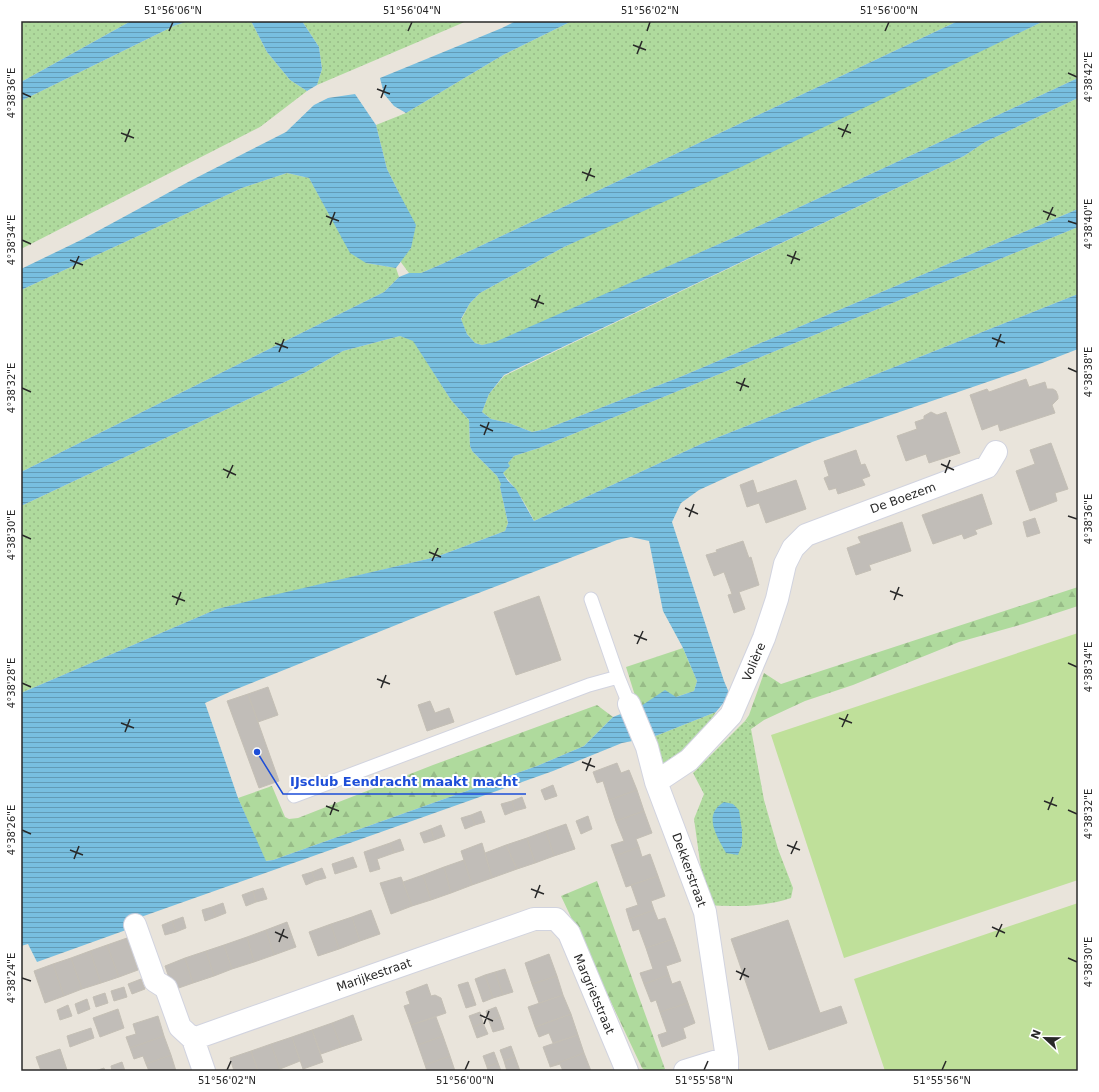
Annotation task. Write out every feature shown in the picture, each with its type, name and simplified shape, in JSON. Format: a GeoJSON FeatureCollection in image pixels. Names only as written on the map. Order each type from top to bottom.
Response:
{"type":"FeatureCollection","features":[{"type":"Feature","properties":{"kind":"street","name":"De Boezem"},"geometry":{"type":"LineString","coordinates":[[824,528],[987,467],[996,452]]}},
{"type":"Feature","properties":{"kind":"street","name":"Volière"},"geometry":{"type":"LineString","coordinates":[[656,782],[689,760],[731,715],[764,638],[777,599],[785,564],[794,548],[806,535],[824,528]]}},
{"type":"Feature","properties":{"kind":"street","name":"Dekkerstraat"},"geometry":{"type":"LineString","coordinates":[[628,704],[647,747],[656,782],[705,912],[727,1064]]}},
{"type":"Feature","properties":{"kind":"street","name":"Marijkestraat"},"geometry":{"type":"LineString","coordinates":[[193,1040],[534,919],[556,920]]}},
{"type":"Feature","properties":{"kind":"street","name":"Margrietstraat"},"geometry":{"type":"LineString","coordinates":[[556,920],[569,933],[627,1071]]}},
{"type":"Feature","properties":{"kind":"street"},"geometry":{"type":"LineString","coordinates":[[135,925],[155,981],[166,988],[180,1028],[193,1040],[204,1071]]}},
{"type":"Feature","properties":{"kind":"street"},"geometry":{"type":"LineString","coordinates":[[685,1071],[727,1064]]}},
{"type":"Feature","properties":{"kind":"lane","name":"Dekkerstraat"},"geometry":{"type":"LineString","coordinates":[[591,599],[628,704]]}},
{"type":"Feature","properties":{"kind":"lane"},"geometry":{"type":"LineString","coordinates":[[294,796],[589,685],[618,677]]}},
{"type":"Feature","properties":{"kind":"green space"},"geometry":{"type":"Polygon","coordinates":[[[21,21],[131,21],[21,82],[21,21]]]}},
{"type":"Feature","properties":{"kind":"green space"},"geometry":{"type":"Polygon","coordinates":[[[189,21],[251,21],[267,52],[290,80],[307,91],[260,127],[21,249],[21,101],[176,25],[189,21]]]}},
{"type":"Feature","properties":{"kind":"green space"},"geometry":{"type":"Polygon","coordinates":[[[302,21],[467,21],[317,85],[322,69],[319,47],[302,21]]]}},
{"type":"Feature","properties":{"kind":"green space"},"geometry":{"type":"Polygon","coordinates":[[[572,21],[958,21],[442,264],[421,273],[409,273],[400,261],[411,248],[399,193],[387,169],[376,125],[406,113],[503,55],[572,21]]]}},
{"type":"Feature","properties":{"kind":"green space"},"geometry":{"type":"Polygon","coordinates":[[[1044,21],[1078,21],[1078,78],[735,237],[495,343],[482,345],[475,343],[467,334],[461,320],[470,303],[480,293],[564,247],[1044,21]]]}},
{"type":"Feature","properties":{"kind":"green space"},"geometry":{"type":"Polygon","coordinates":[[[1078,98],[1078,209],[680,377],[546,429],[532,432],[509,423],[491,419],[482,412],[489,394],[504,376],[964,156],[985,142],[1078,98]]]}},
{"type":"Feature","properties":{"kind":"green space"},"geometry":{"type":"Polygon","coordinates":[[[287,173],[309,178],[337,228],[366,263],[396,268],[399,277],[384,292],[21,472],[21,290],[242,188],[287,173]]]}},
{"type":"Feature","properties":{"kind":"green space"},"geometry":{"type":"Polygon","coordinates":[[[1078,227],[1078,294],[701,444],[534,521],[521,498],[503,473],[509,466],[508,463],[514,456],[539,448],[1078,227]]]}},
{"type":"Feature","properties":{"kind":"green space"},"geometry":{"type":"Polygon","coordinates":[[[400,336],[413,340],[451,400],[469,420],[470,446],[472,451],[497,476],[502,485],[500,487],[508,523],[505,531],[436,557],[217,609],[21,693],[21,506],[306,372],[343,351],[400,336]]]}},
{"type":"Feature","properties":{"kind":"green space"},"geometry":{"type":"Polygon","coordinates":[[[1078,587],[1078,606],[1023,624],[959,642],[853,685],[805,701],[764,720],[754,727],[745,721],[749,715],[764,673],[781,684],[1078,587]]]}},
{"type":"Feature","properties":{"kind":"green space"},"geometry":{"type":"Polygon","coordinates":[[[1078,633],[1078,880],[844,958],[771,735],[1078,633]]]}},
{"type":"Feature","properties":{"kind":"green space"},"geometry":{"type":"Polygon","coordinates":[[[683,648],[697,681],[694,691],[641,706],[637,702],[626,667],[683,648]]]}},
{"type":"Feature","properties":{"kind":"green space"},"geometry":{"type":"Polygon","coordinates":[[[597,705],[613,717],[584,746],[537,766],[273,860],[265,861],[238,798],[272,786],[285,817],[289,819],[298,818],[433,765],[597,705]]]}},
{"type":"Feature","properties":{"kind":"green space"},"geometry":{"type":"Polygon","coordinates":[[[716,712],[697,741],[684,756],[660,765],[653,737],[716,712]]]}},
{"type":"Feature","properties":{"kind":"green space"},"geometry":{"type":"Polygon","coordinates":[[[745,721],[754,727],[751,729],[764,800],[778,849],[793,888],[791,898],[749,906],[706,905],[694,819],[704,794],[693,773],[745,721]]]}},
{"type":"Feature","properties":{"kind":"green space"},"geometry":{"type":"Polygon","coordinates":[[[597,881],[665,1069],[650,1071],[642,1068],[561,896],[597,881]]]}},
{"type":"Feature","properties":{"kind":"green space"},"geometry":{"type":"Polygon","coordinates":[[[1078,903],[1078,1071],[885,1071],[854,979],[1078,903]]]}},
{"type":"Feature","properties":{"kind":"water"},"geometry":{"type":"Polygon","coordinates":[[[131,21],[189,21],[176,25],[21,101],[21,82],[131,21]]]}},
{"type":"Feature","properties":{"kind":"water"},"geometry":{"type":"Polygon","coordinates":[[[251,21],[302,21],[319,47],[322,69],[317,85],[307,91],[290,80],[267,52],[251,21]]]}},
{"type":"Feature","properties":{"kind":"water"},"geometry":{"type":"Polygon","coordinates":[[[516,21],[572,21],[503,55],[406,113],[394,106],[384,94],[380,78],[516,21]]]}},
{"type":"Feature","properties":{"kind":"water"},"geometry":{"type":"Polygon","coordinates":[[[958,21],[1044,21],[741,167],[564,247],[480,293],[470,303],[461,319],[467,334],[475,343],[482,345],[495,342],[735,237],[1078,78],[1078,98],[985,142],[964,156],[504,375],[489,394],[482,412],[491,419],[509,423],[532,432],[546,429],[680,377],[1078,209],[1078,227],[539,448],[514,456],[508,463],[510,466],[503,473],[516,489],[534,521],[701,444],[1078,294],[1078,349],[1037,365],[812,442],[699,490],[681,503],[672,522],[724,681],[730,695],[716,712],[653,737],[622,743],[553,771],[124,923],[126,930],[37,962],[28,944],[21,946],[21,693],[217,609],[436,557],[505,531],[508,523],[500,487],[501,484],[497,476],[472,451],[470,446],[469,420],[451,400],[413,341],[400,336],[343,351],[306,372],[21,506],[21,472],[384,292],[399,277],[409,273],[421,273],[958,21]],[[631,537],[617,540],[426,613],[205,703],[238,798],[266,861],[273,860],[537,766],[584,746],[613,717],[641,706],[665,690],[676,697],[694,691],[697,681],[683,648],[663,611],[649,541],[631,537]]]}},
{"type":"Feature","properties":{"kind":"water"},"geometry":{"type":"Polygon","coordinates":[[[355,94],[376,125],[387,169],[416,225],[411,248],[396,268],[366,263],[350,253],[309,178],[287,173],[242,188],[21,290],[21,269],[83,239],[190,181],[286,132],[314,105],[328,98],[355,94]]]}},
{"type":"Feature","properties":{"kind":"water"},"geometry":{"type":"Polygon","coordinates":[[[724,802],[733,804],[739,810],[742,830],[742,845],[738,855],[726,853],[713,826],[714,813],[717,807],[724,802]]]}},
{"type":"Feature","properties":{"kind":"building"},"geometry":{"type":"Polygon","coordinates":[[[1026,379],[1029,387],[1045,382],[1047,389],[1053,389],[1056,391],[1058,399],[1052,405],[1055,413],[1000,431],[998,424],[982,430],[970,395],[987,389],[989,392],[1026,379]]]}},
{"type":"Feature","properties":{"kind":"building"},"geometry":{"type":"Polygon","coordinates":[[[931,412],[937,415],[946,412],[960,453],[929,463],[926,454],[906,461],[897,436],[917,429],[915,422],[924,419],[924,416],[931,412]]]}},
{"type":"Feature","properties":{"kind":"building"},"geometry":{"type":"Polygon","coordinates":[[[1051,443],[1068,489],[1055,493],[1057,501],[1030,511],[1016,471],[1035,464],[1030,450],[1051,443]]]}},
{"type":"Feature","properties":{"kind":"building"},"geometry":{"type":"Polygon","coordinates":[[[856,450],[861,465],[865,464],[870,476],[862,479],[865,485],[838,494],[836,488],[829,490],[824,478],[829,476],[824,461],[856,450]]]}},
{"type":"Feature","properties":{"kind":"building"},"geometry":{"type":"Polygon","coordinates":[[[753,480],[757,493],[796,480],[806,509],[766,523],[759,503],[747,507],[740,485],[753,480]]]}},
{"type":"Feature","properties":{"kind":"building"},"geometry":{"type":"Polygon","coordinates":[[[982,494],[992,524],[975,530],[977,534],[964,539],[962,534],[933,544],[922,515],[982,494]]]}},
{"type":"Feature","properties":{"kind":"building"},"geometry":{"type":"Polygon","coordinates":[[[1035,518],[1040,533],[1027,537],[1023,522],[1035,518]]]}},
{"type":"Feature","properties":{"kind":"building"},"geometry":{"type":"Polygon","coordinates":[[[902,522],[911,551],[869,565],[871,570],[856,575],[847,548],[861,543],[858,537],[902,522]]]}},
{"type":"Feature","properties":{"kind":"building"},"geometry":{"type":"Polygon","coordinates":[[[743,541],[749,558],[751,557],[759,585],[739,592],[745,609],[734,613],[728,595],[732,594],[724,572],[714,576],[706,555],[743,541]]]}},
{"type":"Feature","properties":{"kind":"building"},"geometry":{"type":"Polygon","coordinates":[[[539,596],[561,660],[516,675],[494,612],[539,596]]]}},
{"type":"Feature","properties":{"kind":"building"},"geometry":{"type":"Polygon","coordinates":[[[268,687],[278,715],[258,722],[248,694],[268,687]]]}},
{"type":"Feature","properties":{"kind":"building"},"geometry":{"type":"Polygon","coordinates":[[[248,694],[279,781],[259,788],[227,701],[248,694]]]}},
{"type":"Feature","properties":{"kind":"building"},"geometry":{"type":"Polygon","coordinates":[[[430,701],[435,713],[449,708],[454,722],[427,731],[418,705],[430,701]]]}},
{"type":"Feature","properties":{"kind":"building"},"geometry":{"type":"Polygon","coordinates":[[[617,763],[621,773],[629,770],[637,790],[609,800],[603,781],[597,783],[593,772],[617,763]]]}},
{"type":"Feature","properties":{"kind":"building"},"geometry":{"type":"Polygon","coordinates":[[[553,785],[557,796],[545,800],[541,790],[553,785]]]}},
{"type":"Feature","properties":{"kind":"building"},"geometry":{"type":"Polygon","coordinates":[[[637,790],[644,811],[616,821],[609,800],[637,790]]]}},
{"type":"Feature","properties":{"kind":"building"},"geometry":{"type":"Polygon","coordinates":[[[522,797],[526,808],[515,811],[512,801],[522,797]]]}},
{"type":"Feature","properties":{"kind":"building"},"geometry":{"type":"Polygon","coordinates":[[[512,801],[515,811],[505,815],[501,804],[512,801]]]}},
{"type":"Feature","properties":{"kind":"building"},"geometry":{"type":"Polygon","coordinates":[[[481,811],[485,822],[475,825],[471,815],[481,811]]]}},
{"type":"Feature","properties":{"kind":"building"},"geometry":{"type":"Polygon","coordinates":[[[644,811],[652,833],[636,839],[639,847],[615,856],[611,845],[624,841],[616,821],[644,811]]]}},
{"type":"Feature","properties":{"kind":"building"},"geometry":{"type":"Polygon","coordinates":[[[471,815],[475,825],[465,829],[461,818],[471,815]]]}},
{"type":"Feature","properties":{"kind":"building"},"geometry":{"type":"Polygon","coordinates":[[[588,816],[592,829],[581,834],[576,821],[588,816]]]}},
{"type":"Feature","properties":{"kind":"building"},"geometry":{"type":"Polygon","coordinates":[[[566,824],[575,849],[554,856],[546,831],[566,824]]]}},
{"type":"Feature","properties":{"kind":"building"},"geometry":{"type":"Polygon","coordinates":[[[441,825],[445,836],[434,840],[431,829],[441,825]]]}},
{"type":"Feature","properties":{"kind":"building"},"geometry":{"type":"Polygon","coordinates":[[[431,829],[434,840],[424,843],[420,833],[431,829]]]}},
{"type":"Feature","properties":{"kind":"building"},"geometry":{"type":"Polygon","coordinates":[[[546,831],[554,856],[535,863],[527,838],[546,831]]]}},
{"type":"Feature","properties":{"kind":"building"},"geometry":{"type":"Polygon","coordinates":[[[527,838],[535,863],[517,869],[506,845],[527,838]]]}},
{"type":"Feature","properties":{"kind":"building"},"geometry":{"type":"Polygon","coordinates":[[[400,839],[404,850],[394,853],[390,843],[400,839]]]}},
{"type":"Feature","properties":{"kind":"building"},"geometry":{"type":"Polygon","coordinates":[[[390,843],[394,853],[377,859],[380,869],[370,872],[364,852],[390,843]]]}},
{"type":"Feature","properties":{"kind":"building"},"geometry":{"type":"Polygon","coordinates":[[[482,843],[492,878],[472,885],[461,851],[482,843]]]}},
{"type":"Feature","properties":{"kind":"building"},"geometry":{"type":"Polygon","coordinates":[[[506,845],[517,869],[492,878],[485,853],[506,845]]]}},
{"type":"Feature","properties":{"kind":"building"},"geometry":{"type":"Polygon","coordinates":[[[639,847],[642,857],[650,854],[658,876],[626,887],[615,856],[639,847]]]}},
{"type":"Feature","properties":{"kind":"building"},"geometry":{"type":"Polygon","coordinates":[[[353,857],[357,867],[335,874],[332,864],[353,857]]]}},
{"type":"Feature","properties":{"kind":"building"},"geometry":{"type":"Polygon","coordinates":[[[464,860],[472,885],[451,893],[444,867],[464,860]]]}},
{"type":"Feature","properties":{"kind":"building"},"geometry":{"type":"Polygon","coordinates":[[[444,867],[451,893],[431,900],[423,875],[444,867]]]}},
{"type":"Feature","properties":{"kind":"building"},"geometry":{"type":"Polygon","coordinates":[[[322,868],[326,878],[315,881],[312,872],[322,868]]]}},
{"type":"Feature","properties":{"kind":"building"},"geometry":{"type":"Polygon","coordinates":[[[312,872],[315,881],[306,885],[302,875],[312,872]]]}},
{"type":"Feature","properties":{"kind":"building"},"geometry":{"type":"Polygon","coordinates":[[[423,875],[431,900],[412,906],[403,882],[423,875]]]}},
{"type":"Feature","properties":{"kind":"building"},"geometry":{"type":"Polygon","coordinates":[[[658,876],[665,896],[651,901],[654,910],[629,919],[626,909],[638,905],[631,885],[658,876]]]}},
{"type":"Feature","properties":{"kind":"building"},"geometry":{"type":"Polygon","coordinates":[[[401,877],[412,906],[391,914],[380,883],[401,877]]]}},
{"type":"Feature","properties":{"kind":"building"},"geometry":{"type":"Polygon","coordinates":[[[263,888],[267,899],[256,902],[253,891],[263,888]]]}},
{"type":"Feature","properties":{"kind":"building"},"geometry":{"type":"Polygon","coordinates":[[[253,891],[256,902],[246,906],[242,895],[253,891]]]}},
{"type":"Feature","properties":{"kind":"building"},"geometry":{"type":"Polygon","coordinates":[[[223,903],[226,913],[216,917],[212,907],[223,903]]]}},
{"type":"Feature","properties":{"kind":"building"},"geometry":{"type":"Polygon","coordinates":[[[212,907],[216,917],[205,921],[202,910],[212,907]]]}},
{"type":"Feature","properties":{"kind":"building"},"geometry":{"type":"Polygon","coordinates":[[[371,910],[380,934],[360,941],[352,917],[371,910]]]}},
{"type":"Feature","properties":{"kind":"building"},"geometry":{"type":"Polygon","coordinates":[[[654,910],[658,920],[665,918],[673,939],[646,948],[639,929],[633,931],[629,919],[654,910]]]}},
{"type":"Feature","properties":{"kind":"building"},"geometry":{"type":"Polygon","coordinates":[[[183,917],[186,928],[176,932],[172,921],[183,917]]]}},
{"type":"Feature","properties":{"kind":"building"},"geometry":{"type":"Polygon","coordinates":[[[352,917],[360,941],[339,949],[331,924],[352,917]]]}},
{"type":"Feature","properties":{"kind":"building"},"geometry":{"type":"Polygon","coordinates":[[[788,920],[820,1013],[841,1006],[847,1023],[769,1050],[731,939],[788,920]]]}},
{"type":"Feature","properties":{"kind":"building"},"geometry":{"type":"Polygon","coordinates":[[[172,921],[176,932],[165,935],[162,925],[172,921]]]}},
{"type":"Feature","properties":{"kind":"building"},"geometry":{"type":"Polygon","coordinates":[[[287,922],[296,947],[274,955],[266,930],[287,922]]]}},
{"type":"Feature","properties":{"kind":"building"},"geometry":{"type":"Polygon","coordinates":[[[331,924],[339,949],[318,956],[309,932],[331,924]]]}},
{"type":"Feature","properties":{"kind":"building"},"geometry":{"type":"Polygon","coordinates":[[[266,930],[274,955],[254,962],[247,937],[266,930]]]}},
{"type":"Feature","properties":{"kind":"building"},"geometry":{"type":"Polygon","coordinates":[[[247,937],[254,962],[232,969],[224,945],[247,937]]]}},
{"type":"Feature","properties":{"kind":"building"},"geometry":{"type":"Polygon","coordinates":[[[127,938],[138,970],[119,977],[107,945],[127,938]]]}},
{"type":"Feature","properties":{"kind":"building"},"geometry":{"type":"Polygon","coordinates":[[[673,939],[681,961],[666,966],[669,975],[644,984],[640,973],[653,969],[646,948],[673,939]]]}},
{"type":"Feature","properties":{"kind":"building"},"geometry":{"type":"Polygon","coordinates":[[[107,945],[119,977],[101,983],[90,951],[107,945]]]}},
{"type":"Feature","properties":{"kind":"building"},"geometry":{"type":"Polygon","coordinates":[[[224,945],[232,969],[214,976],[206,951],[224,945]]]}},
{"type":"Feature","properties":{"kind":"building"},"geometry":{"type":"Polygon","coordinates":[[[90,951],[101,983],[82,989],[71,958],[90,951]]]}},
{"type":"Feature","properties":{"kind":"building"},"geometry":{"type":"Polygon","coordinates":[[[206,951],[214,976],[193,983],[185,958],[206,951]]]}},
{"type":"Feature","properties":{"kind":"building"},"geometry":{"type":"Polygon","coordinates":[[[549,954],[557,976],[532,984],[525,963],[549,954]]]}},
{"type":"Feature","properties":{"kind":"building"},"geometry":{"type":"Polygon","coordinates":[[[71,958],[82,989],[64,996],[53,964],[71,958]]]}},
{"type":"Feature","properties":{"kind":"building"},"geometry":{"type":"Polygon","coordinates":[[[185,958],[193,983],[173,990],[165,966],[185,958]]]}},
{"type":"Feature","properties":{"kind":"building"},"geometry":{"type":"Polygon","coordinates":[[[53,964],[64,996],[45,1003],[34,971],[53,964]]]}},
{"type":"Feature","properties":{"kind":"building"},"geometry":{"type":"Polygon","coordinates":[[[505,969],[513,992],[503,995],[495,972],[505,969]]]}},
{"type":"Feature","properties":{"kind":"building"},"geometry":{"type":"Polygon","coordinates":[[[495,972],[503,995],[493,998],[485,975],[495,972]]]}},
{"type":"Feature","properties":{"kind":"building"},"geometry":{"type":"Polygon","coordinates":[[[485,975],[493,998],[483,1002],[475,979],[485,975]]]}},
{"type":"Feature","properties":{"kind":"building"},"geometry":{"type":"Polygon","coordinates":[[[669,975],[672,984],[680,981],[688,1003],[660,1012],[656,1000],[651,1002],[644,984],[669,975]]]}},
{"type":"Feature","properties":{"kind":"building"},"geometry":{"type":"Polygon","coordinates":[[[557,976],[563,995],[539,1003],[532,984],[557,976]]]}},
{"type":"Feature","properties":{"kind":"building"},"geometry":{"type":"Polygon","coordinates":[[[141,979],[145,989],[132,994],[128,984],[141,979]]]}},
{"type":"Feature","properties":{"kind":"building"},"geometry":{"type":"Polygon","coordinates":[[[468,982],[476,1005],[466,1008],[458,985],[468,982]]]}},
{"type":"Feature","properties":{"kind":"building"},"geometry":{"type":"Polygon","coordinates":[[[427,984],[431,996],[435,995],[441,998],[446,1013],[411,1025],[404,1006],[410,1004],[406,992],[427,984]]]}},
{"type":"Feature","properties":{"kind":"building"},"geometry":{"type":"Polygon","coordinates":[[[124,987],[127,997],[114,1001],[111,991],[124,987]]]}},
{"type":"Feature","properties":{"kind":"building"},"geometry":{"type":"Polygon","coordinates":[[[105,993],[108,1003],[96,1007],[93,997],[105,993]]]}},
{"type":"Feature","properties":{"kind":"building"},"geometry":{"type":"Polygon","coordinates":[[[563,995],[571,1014],[535,1027],[528,1007],[563,995]]]}},
{"type":"Feature","properties":{"kind":"building"},"geometry":{"type":"Polygon","coordinates":[[[87,999],[90,1009],[78,1014],[75,1004],[87,999]]]}},
{"type":"Feature","properties":{"kind":"building"},"geometry":{"type":"Polygon","coordinates":[[[688,1003],[695,1023],[683,1028],[686,1038],[662,1047],[658,1035],[667,1032],[660,1012],[688,1003]]]}},
{"type":"Feature","properties":{"kind":"building"},"geometry":{"type":"Polygon","coordinates":[[[68,1005],[72,1016],[60,1020],[57,1010],[68,1005]]]}},
{"type":"Feature","properties":{"kind":"building"},"geometry":{"type":"Polygon","coordinates":[[[496,1007],[500,1017],[489,1021],[486,1011],[496,1007]]]}},
{"type":"Feature","properties":{"kind":"building"},"geometry":{"type":"Polygon","coordinates":[[[118,1009],[124,1028],[100,1037],[93,1018],[118,1009]]]}},
{"type":"Feature","properties":{"kind":"building"},"geometry":{"type":"Polygon","coordinates":[[[480,1012],[483,1023],[473,1027],[469,1016],[480,1012]]]}},
{"type":"Feature","properties":{"kind":"building"},"geometry":{"type":"Polygon","coordinates":[[[571,1014],[578,1035],[553,1043],[549,1033],[539,1037],[535,1027],[571,1014]]]}},
{"type":"Feature","properties":{"kind":"building"},"geometry":{"type":"Polygon","coordinates":[[[353,1015],[362,1040],[341,1047],[332,1023],[353,1015]]]}},
{"type":"Feature","properties":{"kind":"building"},"geometry":{"type":"Polygon","coordinates":[[[158,1016],[164,1036],[130,1048],[126,1037],[136,1034],[133,1024],[158,1016]]]}},
{"type":"Feature","properties":{"kind":"building"},"geometry":{"type":"Polygon","coordinates":[[[436,1017],[443,1036],[418,1045],[411,1025],[436,1017]]]}},
{"type":"Feature","properties":{"kind":"building"},"geometry":{"type":"Polygon","coordinates":[[[500,1017],[504,1029],[493,1032],[489,1021],[500,1017]]]}},
{"type":"Feature","properties":{"kind":"building"},"geometry":{"type":"Polygon","coordinates":[[[332,1023],[341,1047],[321,1054],[312,1030],[332,1023]]]}},
{"type":"Feature","properties":{"kind":"building"},"geometry":{"type":"Polygon","coordinates":[[[483,1023],[488,1034],[477,1038],[473,1027],[483,1023]]]}},
{"type":"Feature","properties":{"kind":"building"},"geometry":{"type":"Polygon","coordinates":[[[91,1028],[94,1038],[70,1047],[67,1036],[91,1028]]]}},
{"type":"Feature","properties":{"kind":"building"},"geometry":{"type":"Polygon","coordinates":[[[312,1030],[323,1062],[303,1069],[292,1037],[312,1030]]]}},
{"type":"Feature","properties":{"kind":"building"},"geometry":{"type":"Polygon","coordinates":[[[578,1035],[584,1053],[550,1066],[543,1047],[578,1035]]]}},
{"type":"Feature","properties":{"kind":"building"},"geometry":{"type":"Polygon","coordinates":[[[164,1036],[171,1055],[146,1064],[143,1056],[134,1059],[130,1048],[164,1036]]]}},
{"type":"Feature","properties":{"kind":"building"},"geometry":{"type":"Polygon","coordinates":[[[443,1036],[450,1056],[425,1065],[418,1045],[443,1036]]]}},
{"type":"Feature","properties":{"kind":"building"},"geometry":{"type":"Polygon","coordinates":[[[292,1037],[300,1061],[280,1069],[271,1044],[292,1037]]]}},
{"type":"Feature","properties":{"kind":"building"},"geometry":{"type":"Polygon","coordinates":[[[271,1044],[280,1069],[273,1071],[258,1071],[251,1051],[271,1044]]]}},
{"type":"Feature","properties":{"kind":"building"},"geometry":{"type":"Polygon","coordinates":[[[511,1046],[515,1057],[504,1061],[500,1050],[511,1046]]]}},
{"type":"Feature","properties":{"kind":"building"},"geometry":{"type":"Polygon","coordinates":[[[60,1049],[67,1070],[41,1071],[36,1057],[60,1049]]]}},
{"type":"Feature","properties":{"kind":"building"},"geometry":{"type":"Polygon","coordinates":[[[251,1051],[258,1071],[234,1071],[230,1058],[251,1051]]]}},
{"type":"Feature","properties":{"kind":"building"},"geometry":{"type":"Polygon","coordinates":[[[494,1052],[498,1063],[487,1067],[483,1056],[494,1052]]]}},
{"type":"Feature","properties":{"kind":"building"},"geometry":{"type":"Polygon","coordinates":[[[584,1053],[591,1071],[563,1071],[560,1064],[550,1067],[550,1066],[584,1053]]]}},
{"type":"Feature","properties":{"kind":"building"},"geometry":{"type":"Polygon","coordinates":[[[171,1055],[176,1071],[149,1071],[146,1064],[171,1055]]]}},
{"type":"Feature","properties":{"kind":"building"},"geometry":{"type":"Polygon","coordinates":[[[450,1056],[455,1071],[427,1071],[425,1065],[450,1056]]]}},
{"type":"Feature","properties":{"kind":"building"},"geometry":{"type":"Polygon","coordinates":[[[515,1057],[520,1071],[507,1071],[504,1061],[515,1057]]]}},
{"type":"Feature","properties":{"kind":"building"},"geometry":{"type":"Polygon","coordinates":[[[122,1062],[125,1071],[112,1071],[111,1066],[122,1062]]]}},
{"type":"Feature","properties":{"kind":"building"},"geometry":{"type":"Polygon","coordinates":[[[498,1063],[501,1071],[488,1071],[487,1067],[498,1063]]]}},
{"type":"Feature","properties":{"kind":"building"},"geometry":{"type":"Polygon","coordinates":[[[104,1068],[105,1071],[95,1071],[104,1068]]]}},
{"type":"Feature","properties":{"kind":"place","name":"IJsclub Eendracht maakt macht"},"geometry":{"type":"Point","coordinates":[257,752]}}]}
